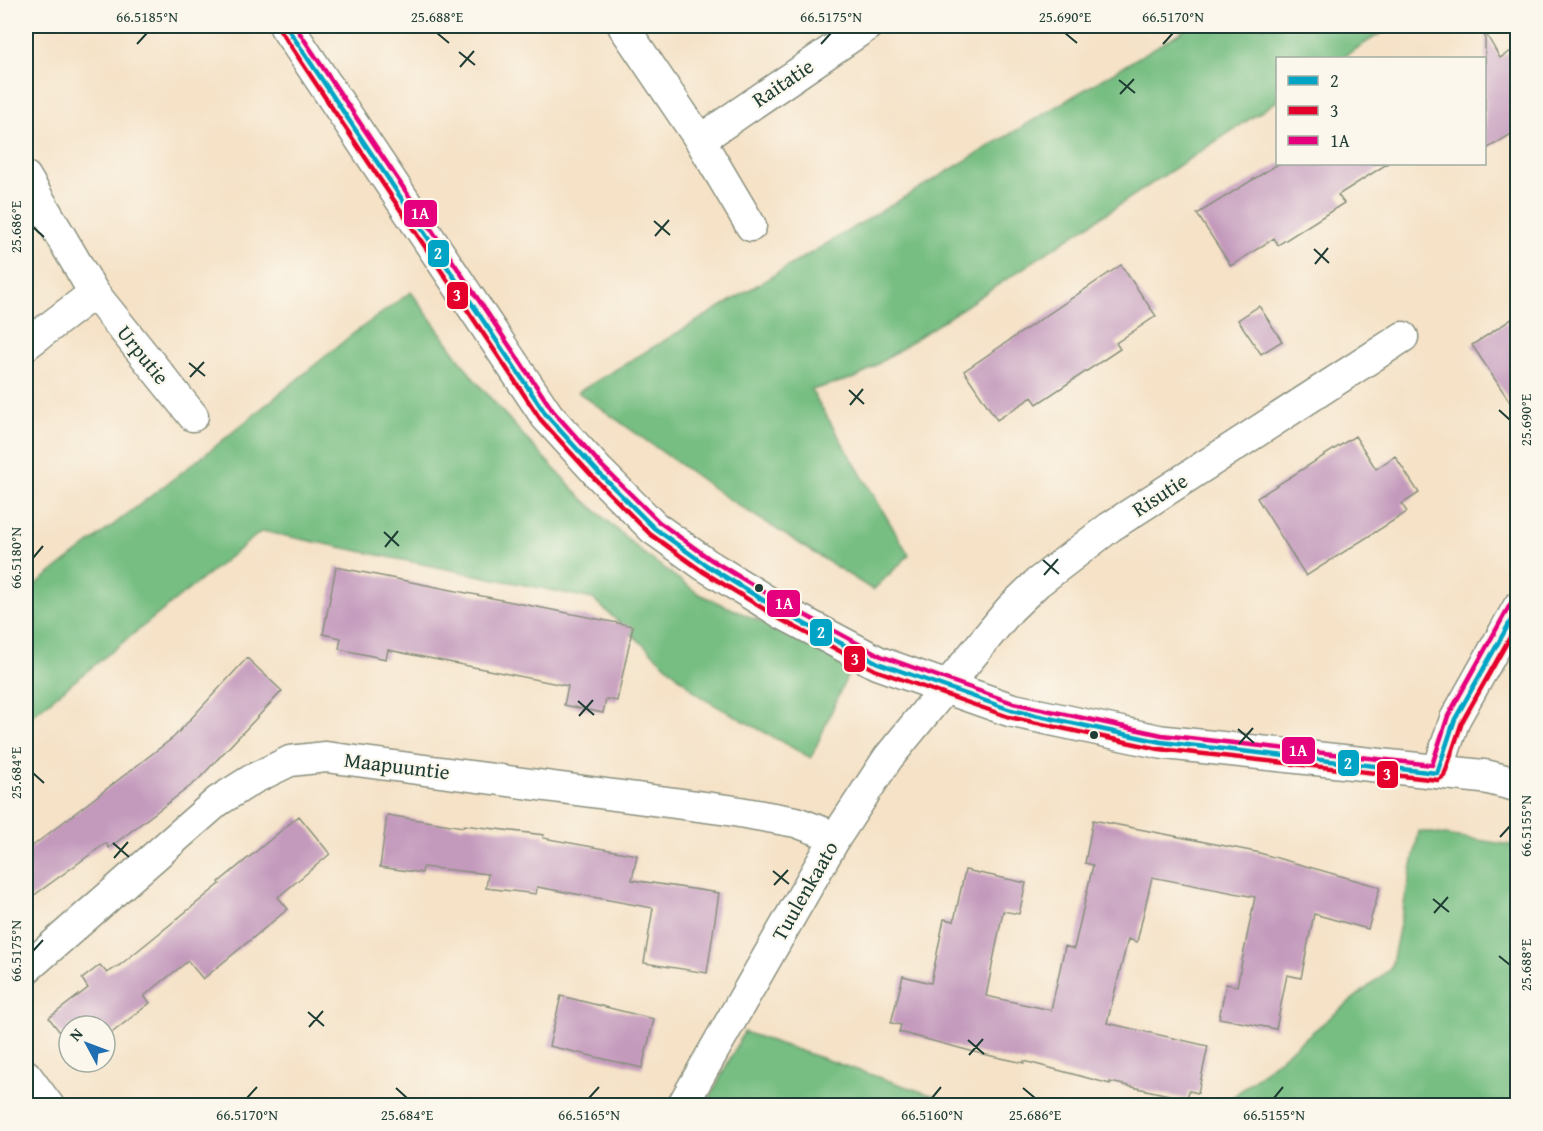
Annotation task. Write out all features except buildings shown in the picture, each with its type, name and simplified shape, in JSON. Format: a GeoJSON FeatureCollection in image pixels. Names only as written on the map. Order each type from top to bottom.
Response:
{"type":"FeatureCollection","features":[{"type":"Feature","properties":{"kind":"street"},"geometry":{"type":"LineString","coordinates":[[286,26],[547,416],[598,472],[654,528],[706,565],[784,613],[878,663],[1011,710],[1161,742],[1487,777],[1518,785]]}},
{"type":"Feature","properties":{"kind":"street"},"geometry":{"type":"LineString","coordinates":[[623,26],[700,140],[751,226]]}},
{"type":"Feature","properties":{"kind":"street","name":"Raitatie"},"geometry":{"type":"LineString","coordinates":[[700,140],[867,26]]}},
{"type":"Feature","properties":{"kind":"street","name":"Urputie"},"geometry":{"type":"LineString","coordinates":[[26,177],[94,293],[193,416]]}},
{"type":"Feature","properties":{"kind":"street"},"geometry":{"type":"LineString","coordinates":[[26,345],[94,293]]}},
{"type":"Feature","properties":{"kind":"street","name":"Risutie"},"geometry":{"type":"LineString","coordinates":[[946,688],[1010,609],[1037,583],[1110,527],[1403,337]]}},
{"type":"Feature","properties":{"kind":"street"},"geometry":{"type":"LineString","coordinates":[[1437,773],[1455,719],[1518,607]]}},
{"type":"Feature","properties":{"kind":"street","name":"Tuulenkaato"},"geometry":{"type":"LineString","coordinates":[[682,1106],[836,837],[888,758],[946,688]]}},
{"type":"Feature","properties":{"kind":"street","name":"Maapuuntie"},"geometry":{"type":"LineString","coordinates":[[26,969],[218,801],[253,779],[290,761],[326,757],[728,810],[796,822],[836,837]]}},
{"type":"Feature","properties":{"kind":"street"},"geometry":{"type":"LineString","coordinates":[[26,1075],[49,1106]]}},
{"type":"Feature","properties":{"kind":"green space"},"geometry":{"type":"Polygon","coordinates":[[[1191,26],[1392,26],[1344,57],[1276,57],[1276,102],[858,377],[811,390],[909,555],[873,590],[727,498],[578,392],[1191,26]]]}},
{"type":"Feature","properties":{"kind":"green space"},"geometry":{"type":"Polygon","coordinates":[[[411,292],[474,379],[530,443],[583,499],[643,553],[699,594],[853,663],[811,758],[702,698],[593,599],[262,531],[26,720],[26,592],[212,449],[354,333],[411,292]]]}},
{"type":"Feature","properties":{"kind":"green space"},"geometry":{"type":"Polygon","coordinates":[[[1419,831],[1517,846],[1517,1105],[1223,1105],[1391,968],[1419,831]]]}},
{"type":"Feature","properties":{"kind":"green space"},"geometry":{"type":"Polygon","coordinates":[[[744,1032],[961,1105],[706,1105],[744,1032]]]}},
{"type":"Feature","properties":{"kind":"transit line","name":"2"},"geometry":{"type":"LineString","coordinates":[[286,26],[547,416],[598,472],[654,528],[706,565],[784,613],[878,663],[1011,710],[1161,742],[1437,773],[1455,719],[1518,608]]}},
{"type":"Feature","properties":{"kind":"transit line","name":"1A"},"geometry":{"type":"LineString","coordinates":[[295,26],[553,411],[603,467],[659,522],[710,559],[788,606],[881,656],[1013,703],[1162,735],[1432,765],[1448,716],[1511,603]]}},
{"type":"Feature","properties":{"kind":"transit line","name":"3"},"geometry":{"type":"LineString","coordinates":[[280,30],[541,420],[593,477],[650,534],[702,571],[780,619],[875,670],[1009,717],[1159,749],[1438,780],[1444,776],[1462,722],[1518,623]]}}]}
